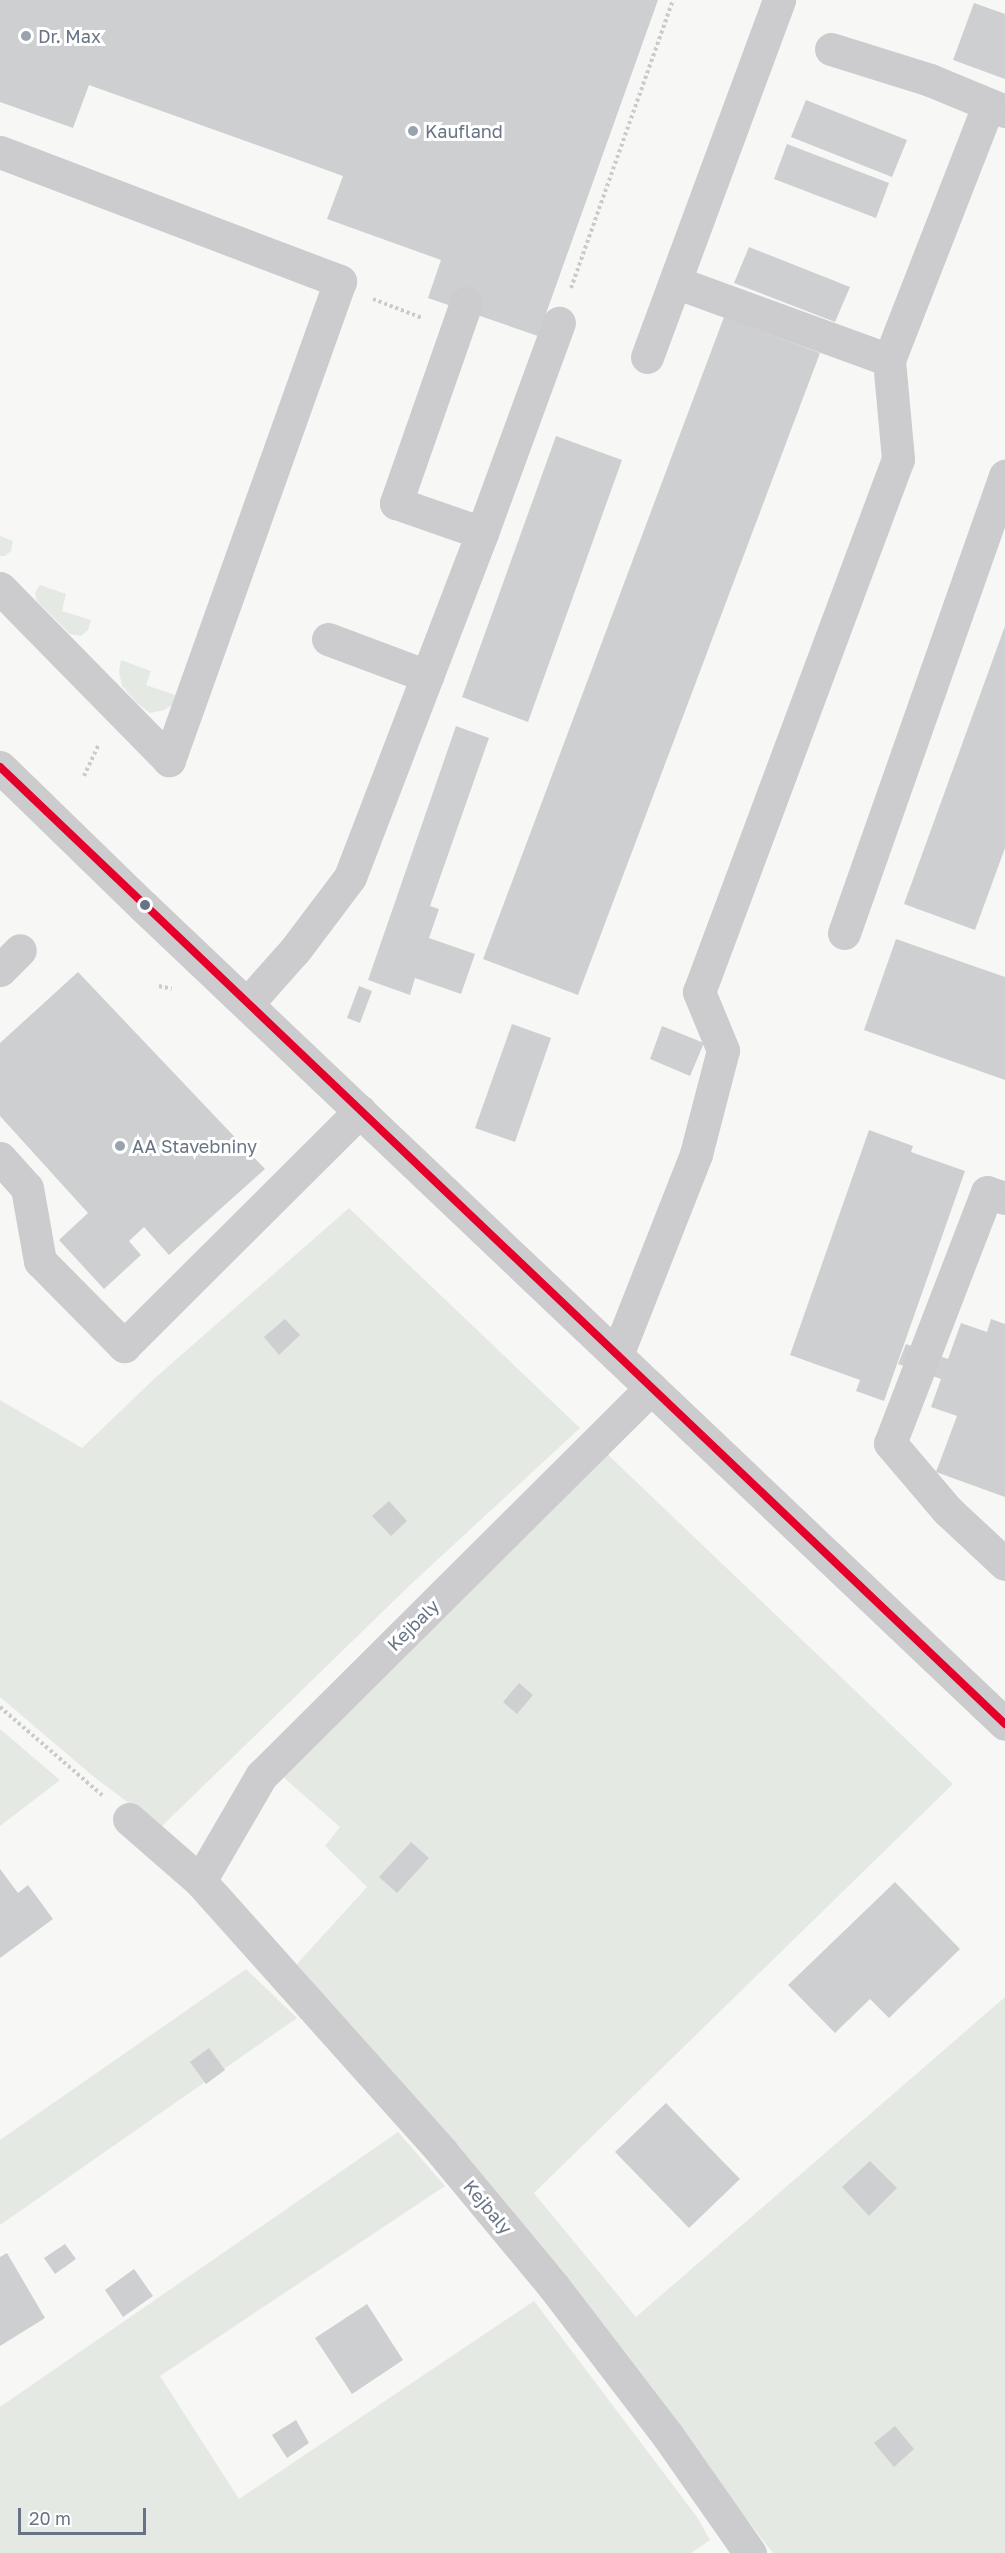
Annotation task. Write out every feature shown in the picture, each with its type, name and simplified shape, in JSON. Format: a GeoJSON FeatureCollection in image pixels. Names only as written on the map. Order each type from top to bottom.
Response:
{"type":"FeatureCollection","features":[{"type":"Feature","properties":{"kind":"street"},"geometry":{"type":"LineString","coordinates":[[647,357],[779,0]]}},
{"type":"Feature","properties":{"kind":"street"},"geometry":{"type":"LineString","coordinates":[[617,1355],[696,1154],[723,1050],[699,992],[898,459],[889,360],[997,109],[930,80],[831,49]]}},
{"type":"Feature","properties":{"kind":"street"},"geometry":{"type":"LineString","coordinates":[[0,152],[340,281],[168,760],[0,588]]}},
{"type":"Feature","properties":{"kind":"street"},"geometry":{"type":"LineString","coordinates":[[675,282],[889,360]]}},
{"type":"Feature","properties":{"kind":"street"},"geometry":{"type":"LineString","coordinates":[[466,303],[396,503],[482,533]]}},
{"type":"Feature","properties":{"kind":"street"},"geometry":{"type":"LineString","coordinates":[[247,1004],[295,950],[350,877],[482,533],[559,323]]}},
{"type":"Feature","properties":{"kind":"street"},"geometry":{"type":"LineString","coordinates":[[844,933],[1005,476]]}},
{"type":"Feature","properties":{"kind":"street"},"geometry":{"type":"LineString","coordinates":[[328,639],[427,676]]}},
{"type":"Feature","properties":{"kind":"street"},"geometry":{"type":"LineString","coordinates":[[0,767],[1005,1724]]}},
{"type":"Feature","properties":{"kind":"street"},"geometry":{"type":"LineString","coordinates":[[0,1158],[27,1188],[40,1261],[124,1346],[360,1111]]}},
{"type":"Feature","properties":{"kind":"street"},"geometry":{"type":"LineString","coordinates":[[1005,1198],[987,1192],[890,1443],[947,1510],[1005,1564]]}},
{"type":"Feature","properties":{"kind":"street","name":"Kejbaly"},"geometry":{"type":"LineString","coordinates":[[200,1881],[261,1776],[651,1388]]}},
{"type":"Feature","properties":{"kind":"street","name":"Kejbaly"},"geometry":{"type":"LineString","coordinates":[[129,1819],[200,1881],[442,2152],[554,2287],[668,2436],[750,2553]]}},
{"type":"Feature","properties":{"kind":"path"},"geometry":{"type":"LineString","coordinates":[[559,323],[672,0]]}},
{"type":"Feature","properties":{"kind":"path"},"geometry":{"type":"LineString","coordinates":[[390,305],[423,318]]}},
{"type":"Feature","properties":{"kind":"path"},"geometry":{"type":"LineString","coordinates":[[0,1707],[129,1819]]}},
{"type":"Feature","properties":{"kind":"shaded area"},"geometry":{"type":"Polygon","coordinates":[[[0,536],[13,541],[11,551],[5,556],[0,556],[0,536]]]}},
{"type":"Feature","properties":{"kind":"shaded area"},"geometry":{"type":"Polygon","coordinates":[[[40,585],[66,594],[62,611],[91,620],[88,630],[81,636],[70,634],[37,601],[35,593],[40,585]]]}},
{"type":"Feature","properties":{"kind":"shaded area"},"geometry":{"type":"Polygon","coordinates":[[[121,660],[151,671],[146,685],[175,695],[172,705],[164,710],[150,713],[137,703],[122,686],[119,672],[121,660]]]}},
{"type":"Feature","properties":{"kind":"shaded area"},"geometry":{"type":"Polygon","coordinates":[[[349,1208],[580,1428],[408,1587],[161,1827],[94,1777],[0,1697],[0,1400],[82,1448],[155,1378],[349,1208]]]}},
{"type":"Feature","properties":{"kind":"shaded area"},"geometry":{"type":"Polygon","coordinates":[[[604,1451],[953,1784],[534,2193],[636,2317],[1005,1997],[1005,2553],[773,2553],[711,2474],[559,2266],[553,2270],[453,2139],[358,2037],[297,1964],[367,1887],[325,1846],[340,1827],[282,1776],[604,1451]]]}},
{"type":"Feature","properties":{"kind":"shaded area"},"geometry":{"type":"Polygon","coordinates":[[[0,1729],[60,1780],[0,1826],[0,1729]]]}},
{"type":"Feature","properties":{"kind":"shaded area"},"geometry":{"type":"Polygon","coordinates":[[[246,1969],[297,2018],[0,2225],[0,2140],[246,1969]]]}},
{"type":"Feature","properties":{"kind":"shaded area"},"geometry":{"type":"Polygon","coordinates":[[[398,2132],[445,2186],[160,2376],[239,2499],[534,2301],[697,2517],[710,2540],[691,2553],[0,2553],[0,2407],[398,2132]]]}},
{"type":"Feature","properties":{"kind":"building","name":"Kaufland"},"geometry":{"type":"Polygon","coordinates":[[[0,0],[658,0],[538,336],[428,298],[441,260],[327,219],[343,176],[89,85],[73,128],[0,102],[0,0]]]}},
{"type":"Feature","properties":{"kind":"building"},"geometry":{"type":"Polygon","coordinates":[[[974,3],[1005,14],[1005,79],[953,60],[974,3]]]}},
{"type":"Feature","properties":{"kind":"building"},"geometry":{"type":"Polygon","coordinates":[[[806,100],[907,140],[892,177],[791,137],[806,100]]]}},
{"type":"Feature","properties":{"kind":"building"},"geometry":{"type":"Polygon","coordinates":[[[787,144],[889,183],[876,218],[774,179],[787,144]]]}},
{"type":"Feature","properties":{"kind":"building"},"geometry":{"type":"Polygon","coordinates":[[[749,247],[850,287],[835,322],[734,283],[749,247]]]}},
{"type":"Feature","properties":{"kind":"building"},"geometry":{"type":"Polygon","coordinates":[[[724,317],[820,353],[578,995],[483,959],[724,317]]]}},
{"type":"Feature","properties":{"kind":"building"},"geometry":{"type":"Polygon","coordinates":[[[556,436],[622,460],[528,722],[462,697],[556,436]]]}},
{"type":"Feature","properties":{"kind":"building"},"geometry":{"type":"Polygon","coordinates":[[[1005,626],[1005,848],[975,930],[904,904],[1005,626]]]}},
{"type":"Feature","properties":{"kind":"building"},"geometry":{"type":"Polygon","coordinates":[[[456,726],[489,738],[430,906],[439,909],[429,938],[475,954],[461,994],[415,978],[410,995],[368,980],[456,726]]]}},
{"type":"Feature","properties":{"kind":"building"},"geometry":{"type":"Polygon","coordinates":[[[896,939],[1005,977],[1005,1080],[864,1030],[896,939]]]}},
{"type":"Feature","properties":{"kind":"building"},"geometry":{"type":"Polygon","coordinates":[[[78,972],[265,1169],[169,1255],[144,1227],[129,1241],[141,1255],[104,1289],[59,1240],[88,1213],[0,1116],[0,1043],[78,972]]]}},
{"type":"Feature","properties":{"kind":"building"},"geometry":{"type":"Polygon","coordinates":[[[359,986],[372,991],[360,1023],[347,1018],[359,986]]]}},
{"type":"Feature","properties":{"kind":"building"},"geometry":{"type":"Polygon","coordinates":[[[512,1024],[551,1038],[515,1142],[475,1128],[512,1024]]]}},
{"type":"Feature","properties":{"kind":"building"},"geometry":{"type":"Polygon","coordinates":[[[662,1026],[704,1043],[690,1076],[650,1059],[662,1026]]]}},
{"type":"Feature","properties":{"kind":"building"},"geometry":{"type":"Polygon","coordinates":[[[869,1130],[913,1146],[911,1152],[965,1171],[884,1401],[856,1391],[860,1380],[790,1355],[869,1130]]]}},
{"type":"Feature","properties":{"kind":"building"},"geometry":{"type":"Polygon","coordinates":[[[285,1319],[300,1335],[279,1355],[264,1337],[285,1319]]]}},
{"type":"Feature","properties":{"kind":"building"},"geometry":{"type":"Polygon","coordinates":[[[991,1319],[1005,1324],[1005,1497],[936,1472],[957,1416],[931,1407],[941,1379],[898,1364],[906,1344],[948,1359],[961,1323],[987,1332],[991,1319]]]}},
{"type":"Feature","properties":{"kind":"building"},"geometry":{"type":"Polygon","coordinates":[[[389,1501],[407,1521],[391,1536],[372,1516],[389,1501]]]}},
{"type":"Feature","properties":{"kind":"building"},"geometry":{"type":"Polygon","coordinates":[[[519,1683],[533,1695],[517,1714],[503,1702],[519,1683]]]}},
{"type":"Feature","properties":{"kind":"building"},"geometry":{"type":"Polygon","coordinates":[[[411,1842],[429,1858],[397,1893],[379,1877],[411,1842]]]}},
{"type":"Feature","properties":{"kind":"building"},"geometry":{"type":"Polygon","coordinates":[[[0,1869],[18,1893],[28,1885],[53,1919],[0,1958],[0,1869]]]}},
{"type":"Feature","properties":{"kind":"building"},"geometry":{"type":"Polygon","coordinates":[[[895,1882],[960,1949],[889,2018],[870,1999],[835,2033],[788,1985],[895,1882]]]}},
{"type":"Feature","properties":{"kind":"building"},"geometry":{"type":"Polygon","coordinates":[[[209,2048],[225,2070],[206,2084],[190,2062],[209,2048]]]}},
{"type":"Feature","properties":{"kind":"building"},"geometry":{"type":"Polygon","coordinates":[[[666,2103],[740,2179],[689,2228],[615,2152],[666,2103]]]}},
{"type":"Feature","properties":{"kind":"building"},"geometry":{"type":"Polygon","coordinates":[[[870,2161],[897,2188],[869,2216],[842,2187],[870,2161]]]}},
{"type":"Feature","properties":{"kind":"building"},"geometry":{"type":"Polygon","coordinates":[[[65,2244],[76,2259],[55,2274],[44,2258],[65,2244]]]}},
{"type":"Feature","properties":{"kind":"building"},"geometry":{"type":"Polygon","coordinates":[[[7,2253],[45,2318],[0,2346],[0,2257],[7,2253]]]}},
{"type":"Feature","properties":{"kind":"building"},"geometry":{"type":"Polygon","coordinates":[[[134,2269],[153,2296],[123,2317],[105,2290],[134,2269]]]}},
{"type":"Feature","properties":{"kind":"building"},"geometry":{"type":"Polygon","coordinates":[[[367,2304],[403,2360],[352,2394],[315,2338],[367,2304]]]}},
{"type":"Feature","properties":{"kind":"building"},"geometry":{"type":"Polygon","coordinates":[[[296,2420],[309,2443],[287,2458],[272,2435],[296,2420]]]}},
{"type":"Feature","properties":{"kind":"building"},"geometry":{"type":"Polygon","coordinates":[[[895,2426],[914,2449],[894,2467],[874,2443],[895,2426]]]}},
{"type":"Feature","properties":{"kind":"transit line"},"geometry":{"type":"LineString","coordinates":[[0,767],[1005,1724]]}},
{"type":"Feature","properties":{"kind":"place","name":"Dr. Max"},"geometry":{"type":"Point","coordinates":[26,36]}},
{"type":"Feature","properties":{"kind":"place","name":"Kaufland"},"geometry":{"type":"Point","coordinates":[413,131]}},
{"type":"Feature","properties":{"kind":"place","name":"AA Stavebniny"},"geometry":{"type":"Point","coordinates":[120,1146]}}]}
